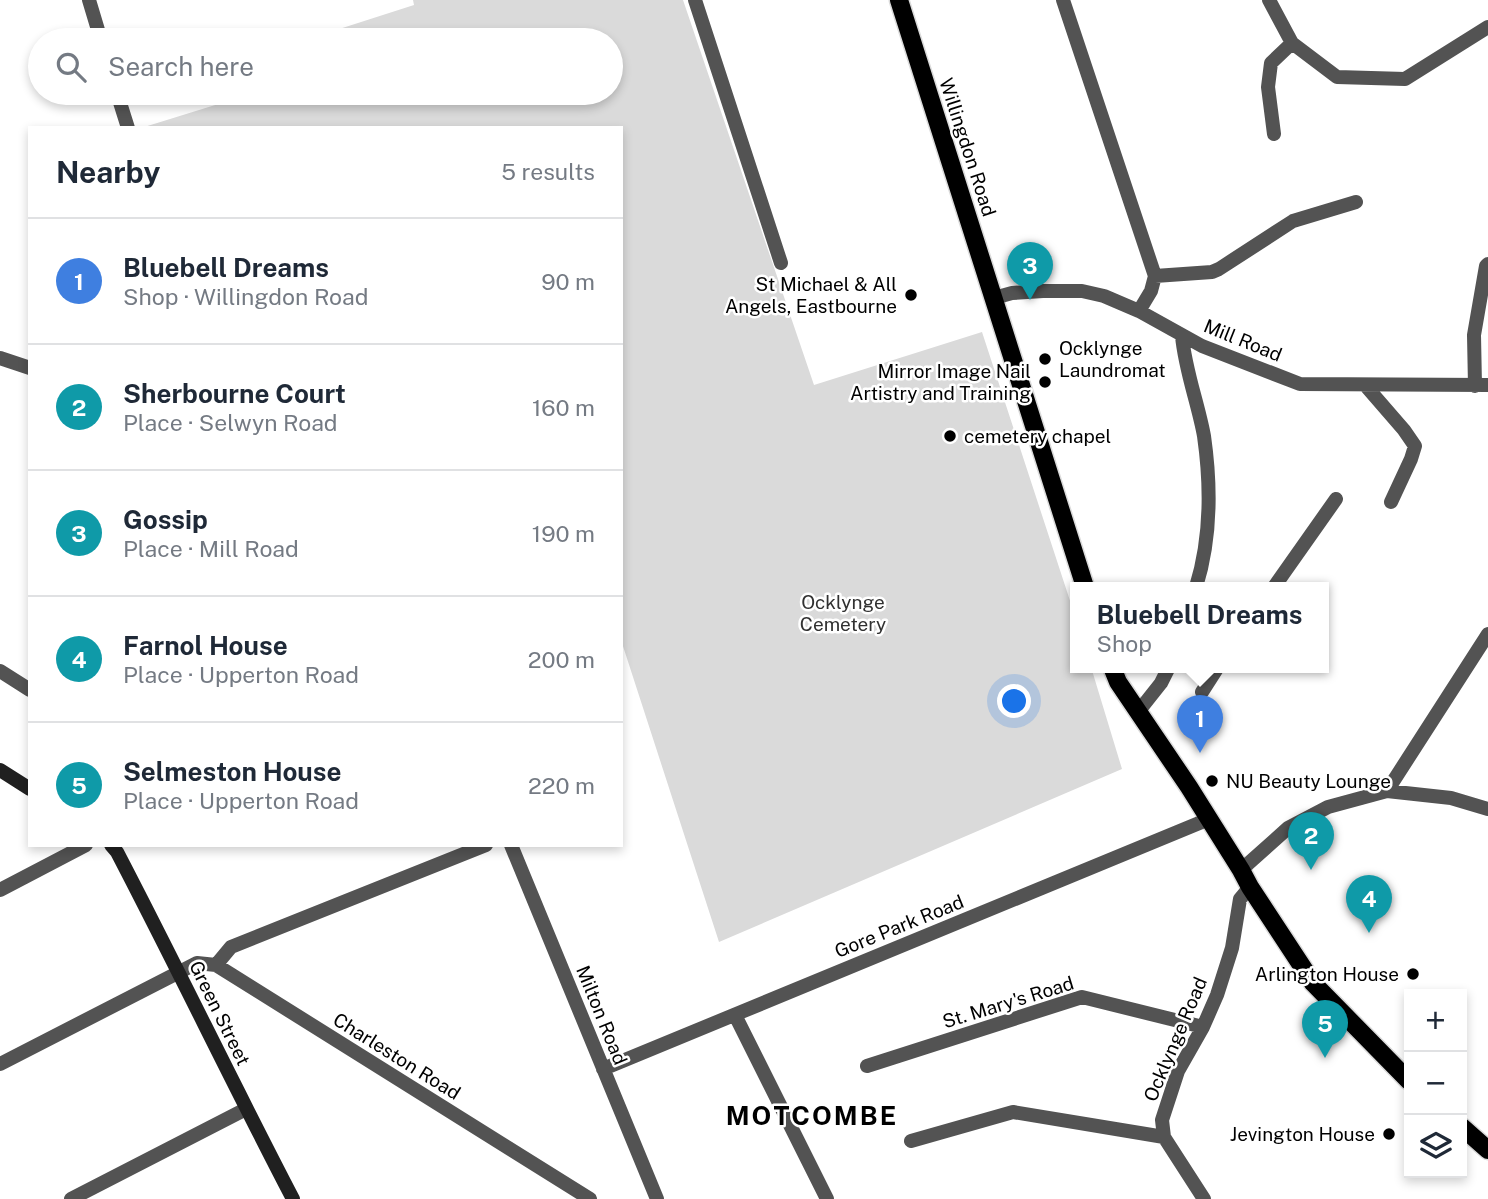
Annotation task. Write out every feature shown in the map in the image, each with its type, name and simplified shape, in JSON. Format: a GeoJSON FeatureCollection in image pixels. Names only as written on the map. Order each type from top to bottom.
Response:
{"type":"FeatureCollection","features":[{"type":"Feature","properties":{"kind":"main road","name":"Willingdon Road"},"geometry":{"type":"LineString","coordinates":[[899,0],[1083,582]]}},
{"type":"Feature","properties":{"kind":"main road"},"geometry":{"type":"LineString","coordinates":[[1114,673],[1313,983],[1404,1076]]}},
{"type":"Feature","properties":{"kind":"main road"},"geometry":{"type":"LineString","coordinates":[[1467,1131],[1488,1150]]}},
{"type":"Feature","properties":{"kind":"street"},"geometry":{"type":"LineString","coordinates":[[89,0],[98,28]]}},
{"type":"Feature","properties":{"kind":"street"},"geometry":{"type":"LineString","coordinates":[[695,0],[781,263]]}},
{"type":"Feature","properties":{"kind":"street"},"geometry":{"type":"LineString","coordinates":[[1063,0],[1155,276],[1151,291],[1139,311]]}},
{"type":"Feature","properties":{"kind":"street"},"geometry":{"type":"LineString","coordinates":[[1269,0],[1292,43],[1337,77],[1405,79],[1488,27]]}},
{"type":"Feature","properties":{"kind":"street"},"geometry":{"type":"LineString","coordinates":[[1274,134],[1268,87],[1271,63],[1292,43]]}},
{"type":"Feature","properties":{"kind":"street"},"geometry":{"type":"LineString","coordinates":[[121,105],[127,126]]}},
{"type":"Feature","properties":{"kind":"street"},"geometry":{"type":"LineString","coordinates":[[1155,276],[1212,272],[1293,221],[1356,202]]}},
{"type":"Feature","properties":{"kind":"street"},"geometry":{"type":"LineString","coordinates":[[1482,386],[1474,335],[1488,264]]}},
{"type":"Feature","properties":{"kind":"street","name":"Mill Road"},"geometry":{"type":"LineString","coordinates":[[994,298],[1012,293],[1043,291],[1082,291],[1104,296],[1139,311],[1202,346],[1300,384],[1482,386]]}},
{"type":"Feature","properties":{"kind":"street"},"geometry":{"type":"LineString","coordinates":[[1182,336],[1183,352],[1203,436],[1209,485],[1207,531],[1197,582]]}},
{"type":"Feature","properties":{"kind":"street"},"geometry":{"type":"LineString","coordinates":[[0,358],[28,367]]}},
{"type":"Feature","properties":{"kind":"street"},"geometry":{"type":"LineString","coordinates":[[1365,385],[1415,446],[1391,502]]}},
{"type":"Feature","properties":{"kind":"street"},"geometry":{"type":"LineString","coordinates":[[1278,582],[1336,499]]}},
{"type":"Feature","properties":{"kind":"street"},"geometry":{"type":"LineString","coordinates":[[1387,790],[1488,634]]}},
{"type":"Feature","properties":{"kind":"street"},"geometry":{"type":"LineString","coordinates":[[0,671],[28,689]]}},
{"type":"Feature","properties":{"kind":"street"},"geometry":{"type":"LineString","coordinates":[[1138,712],[1166,673]]}},
{"type":"Feature","properties":{"kind":"street"},"geometry":{"type":"LineString","coordinates":[[1202,692],[1214,673]]}},
{"type":"Feature","properties":{"kind":"street"},"geometry":{"type":"LineString","coordinates":[[0,770],[28,788]]}},
{"type":"Feature","properties":{"kind":"street"},"geometry":{"type":"LineString","coordinates":[[1241,870],[1288,828],[1328,807],[1387,790],[1451,798],[1488,809]]}},
{"type":"Feature","properties":{"kind":"street","name":"Gore Park Road"},"geometry":{"type":"LineString","coordinates":[[603,1069],[1209,819]]}},
{"type":"Feature","properties":{"kind":"street"},"geometry":{"type":"LineString","coordinates":[[0,890],[82,847]]}},
{"type":"Feature","properties":{"kind":"street","name":"Green Street"},"geometry":{"type":"LineString","coordinates":[[113,847],[179,971],[293,1199]]}},
{"type":"Feature","properties":{"kind":"street"},"geometry":{"type":"LineString","coordinates":[[0,1064],[179,971],[197,963],[216,965],[231,947],[481,847]]}},
{"type":"Feature","properties":{"kind":"street","name":"Milton Road"},"geometry":{"type":"LineString","coordinates":[[512,847],[657,1199]]}},
{"type":"Feature","properties":{"kind":"street","name":"Ocklynge Road"},"geometry":{"type":"LineString","coordinates":[[1164,1138],[1162,1120],[1178,1071],[1203,1027],[1217,995],[1232,948],[1240,899],[1250,887]]}},
{"type":"Feature","properties":{"kind":"street","name":"Charleston Road"},"geometry":{"type":"LineString","coordinates":[[216,965],[590,1199]]}},
{"type":"Feature","properties":{"kind":"street","name":"St. Mary's Road"},"geometry":{"type":"LineString","coordinates":[[867,1066],[1082,997],[1203,1027]]}},
{"type":"Feature","properties":{"kind":"street"},"geometry":{"type":"LineString","coordinates":[[735,1015],[827,1199]]}},
{"type":"Feature","properties":{"kind":"street"},"geometry":{"type":"LineString","coordinates":[[71,1199],[246,1109]]}},
{"type":"Feature","properties":{"kind":"street"},"geometry":{"type":"LineString","coordinates":[[911,1140],[1013,1112],[1164,1138],[1204,1199]]}},
{"type":"Feature","properties":{"kind":"green space","name":"Ocklynge Cemetery"},"geometry":{"type":"Polygon","coordinates":[[[413,0],[683,0],[814,385],[982,332],[1070,601],[1070,673],[1093,673],[1122,769],[719,942],[623,646],[623,126],[147,126],[215,105],[623,105],[623,28],[342,28],[414,5],[413,0]]]}},
{"type":"Feature","properties":{"kind":"place","name":"St Michael & All Angels, Eastbourne"},"geometry":{"type":"Point","coordinates":[911,295]}},
{"type":"Feature","properties":{"kind":"place","name":"Gossip"},"geometry":{"type":"Point","coordinates":[1030,300]}},
{"type":"Feature","properties":{"kind":"place","name":"Ocklynge Laundromat"},"geometry":{"type":"Point","coordinates":[1045,359]}},
{"type":"Feature","properties":{"kind":"place","name":"Mirror Image Nail Artistry and Training"},"geometry":{"type":"Point","coordinates":[1045,382]}},
{"type":"Feature","properties":{"kind":"place","name":"cemetery chapel"},"geometry":{"type":"Point","coordinates":[950,436]}},
{"type":"Feature","properties":{"kind":"place","name":"Bluebell Dreams"},"geometry":{"type":"Point","coordinates":[1200,753]}},
{"type":"Feature","properties":{"kind":"place","name":"NU Beauty Lounge"},"geometry":{"type":"Point","coordinates":[1212,781]}},
{"type":"Feature","properties":{"kind":"place","name":"Sherbourne Court"},"geometry":{"type":"Point","coordinates":[1311,870]}},
{"type":"Feature","properties":{"kind":"place","name":"Farnol House"},"geometry":{"type":"Point","coordinates":[1369,933]}},
{"type":"Feature","properties":{"kind":"place","name":"Arlington House"},"geometry":{"type":"Point","coordinates":[1413,974]}},
{"type":"Feature","properties":{"kind":"place","name":"Selmeston House"},"geometry":{"type":"Point","coordinates":[1325,1058]}},
{"type":"Feature","properties":{"kind":"place","name":"Jevington House"},"geometry":{"type":"Point","coordinates":[1389,1134]}},
{"type":"Feature","properties":{"kind":"district","name":"MOTCOMBE"},"geometry":{"type":"Point","coordinates":[812,1115]}}]}
